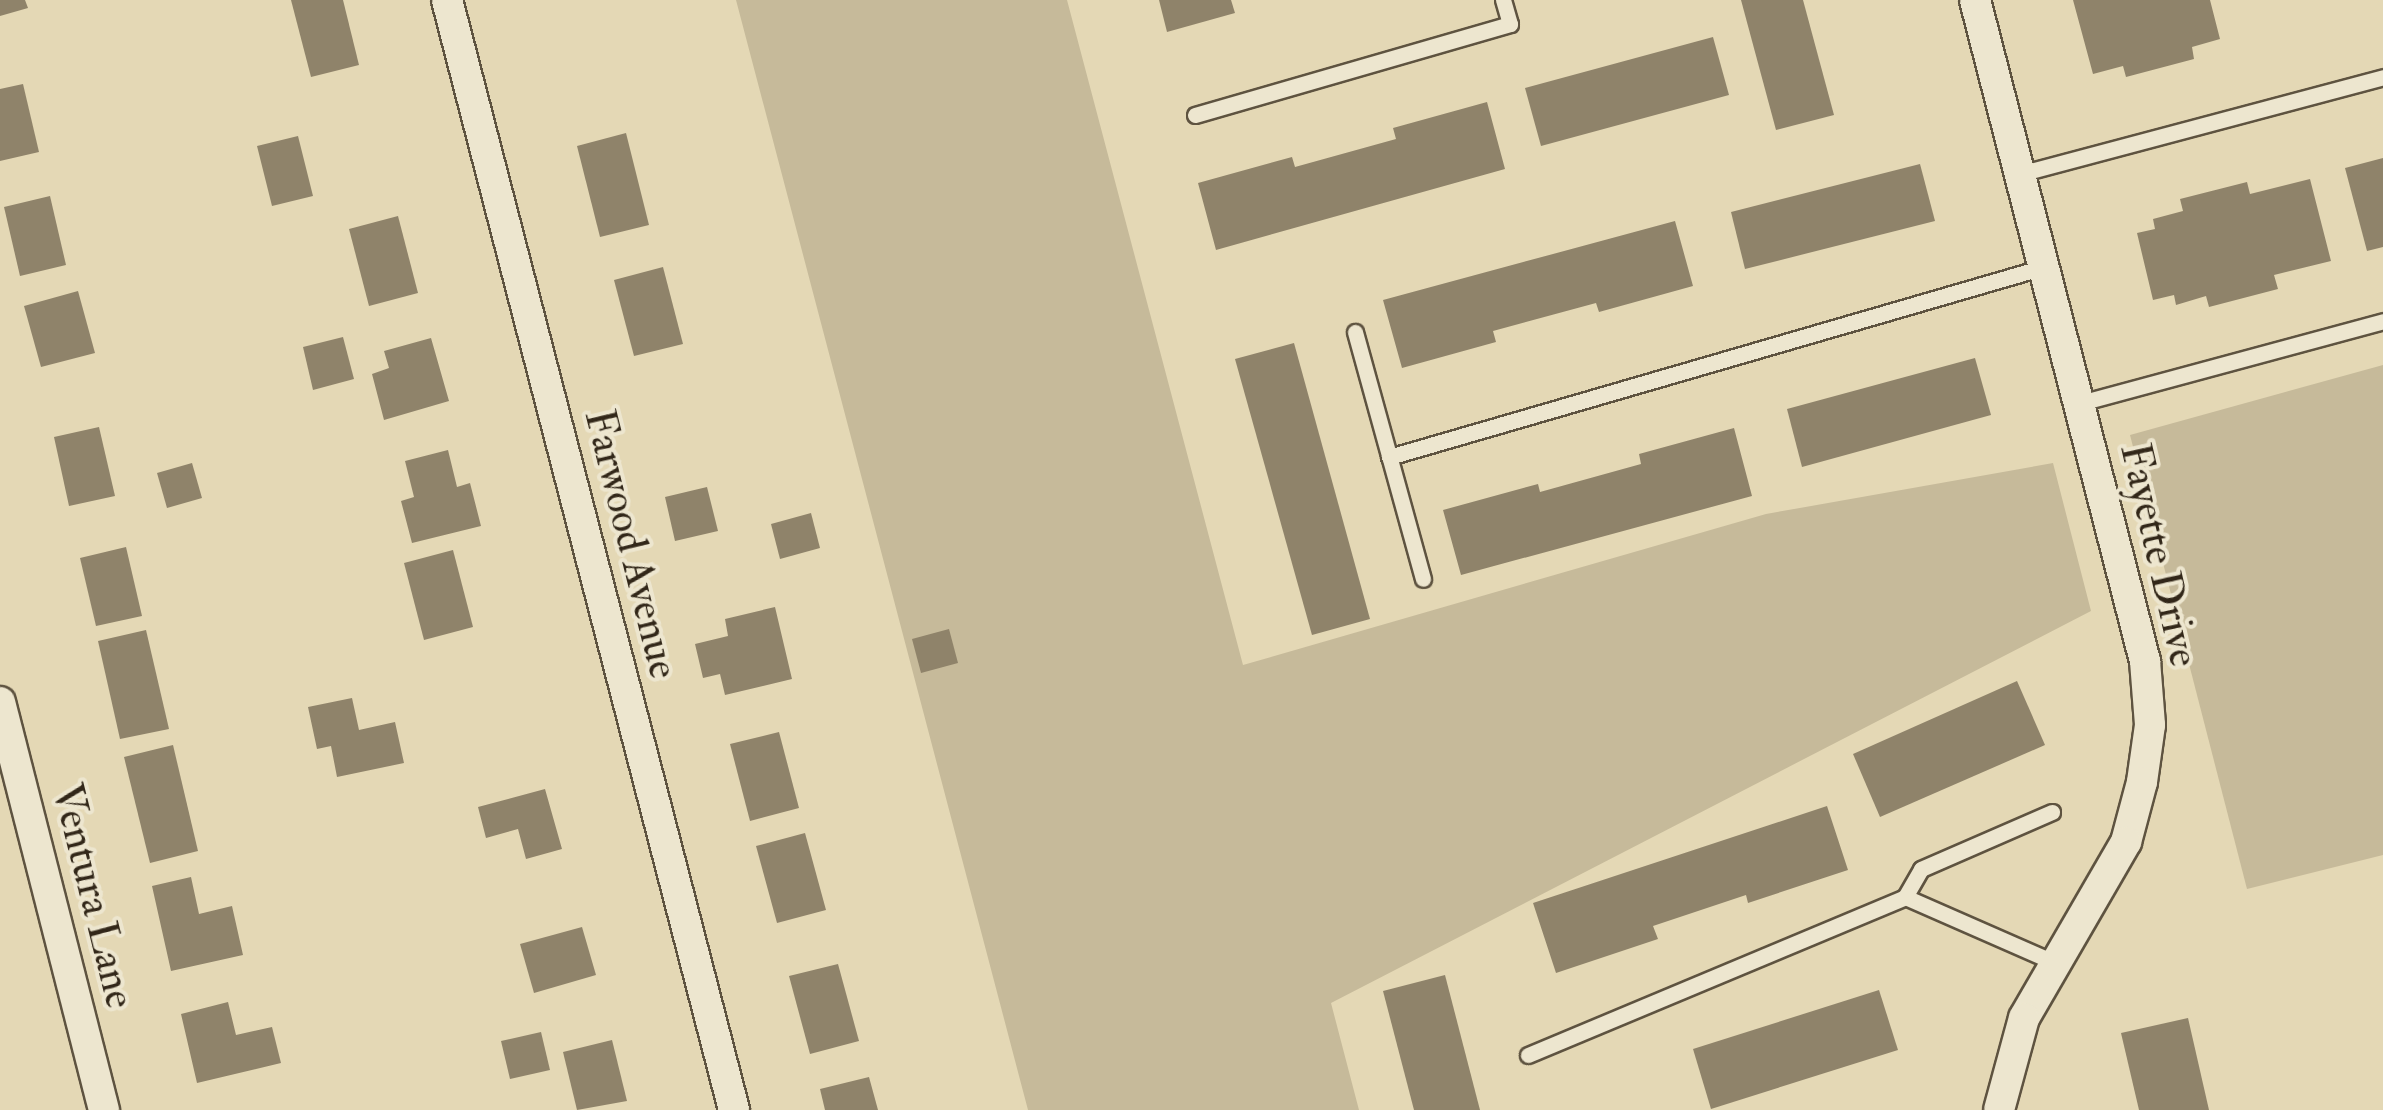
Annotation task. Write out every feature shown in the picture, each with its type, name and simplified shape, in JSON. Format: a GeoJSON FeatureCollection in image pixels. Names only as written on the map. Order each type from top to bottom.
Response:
{"type":"FeatureCollection","features":[{"type":"Feature","properties":{"kind":"street","name":"Farwood Avenue"},"geometry":{"type":"LineString","coordinates":[[447,0],[734,1110]]}},
{"type":"Feature","properties":{"kind":"street","name":"Fayette Drive"},"geometry":{"type":"LineString","coordinates":[[1975,0],[2145,661],[2150,725],[2142,782],[2126,842],[2024,1018],[2000,1110]]}},
{"type":"Feature","properties":{"kind":"street","name":"Ventura Lane"},"geometry":{"type":"LineString","coordinates":[[0,702],[104,1110]]}},
{"type":"Feature","properties":{"kind":"lane"},"geometry":{"type":"LineString","coordinates":[[1196,114],[1510,24],[1503,0]]}},
{"type":"Feature","properties":{"kind":"lane"},"geometry":{"type":"LineString","coordinates":[[2019,174],[2383,77]]}},
{"type":"Feature","properties":{"kind":"lane"},"geometry":{"type":"LineString","coordinates":[[1389,456],[2044,267]]}},
{"type":"Feature","properties":{"kind":"lane"},"geometry":{"type":"LineString","coordinates":[[2080,403],[2383,321]]}},
{"type":"Feature","properties":{"kind":"lane"},"geometry":{"type":"LineString","coordinates":[[1354,332],[1422,580]]}},
{"type":"Feature","properties":{"kind":"lane"},"geometry":{"type":"LineString","coordinates":[[1528,1054],[1905,897],[1921,869],[2052,812]]}},
{"type":"Feature","properties":{"kind":"lane"},"geometry":{"type":"LineString","coordinates":[[1905,897],[2054,962]]}},
{"type":"Feature","properties":{"kind":"shaded area"},"geometry":{"type":"Polygon","coordinates":[[[736,0],[1067,0],[1243,665],[1766,514],[2053,463],[2091,611],[1331,1003],[1359,1110],[1028,1110],[736,0]]]}},
{"type":"Feature","properties":{"kind":"shaded area"},"geometry":{"type":"Polygon","coordinates":[[[2383,365],[2383,855],[2247,889],[2130,435],[2383,365]]]}},
{"type":"Feature","properties":{"kind":"building"},"geometry":{"type":"Polygon","coordinates":[[[0,0],[25,0],[28,8],[0,16],[0,0]]]}},
{"type":"Feature","properties":{"kind":"building"},"geometry":{"type":"Polygon","coordinates":[[[291,0],[343,0],[359,65],[311,77],[291,0]]]}},
{"type":"Feature","properties":{"kind":"building"},"geometry":{"type":"Polygon","coordinates":[[[1159,0],[1231,0],[1235,13],[1167,32],[1159,0]]]}},
{"type":"Feature","properties":{"kind":"building"},"geometry":{"type":"Polygon","coordinates":[[[1741,0],[1803,0],[1834,115],[1776,130],[1741,0]]]}},
{"type":"Feature","properties":{"kind":"building"},"geometry":{"type":"Polygon","coordinates":[[[2073,0],[2210,0],[2220,39],[2192,47],[2194,59],[2126,77],[2123,66],[2093,74],[2073,0]]]}},
{"type":"Feature","properties":{"kind":"building"},"geometry":{"type":"Polygon","coordinates":[[[1713,37],[1729,95],[1541,146],[1525,88],[1713,37]]]}},
{"type":"Feature","properties":{"kind":"building"},"geometry":{"type":"Polygon","coordinates":[[[23,84],[39,152],[0,161],[0,89],[23,84]]]}},
{"type":"Feature","properties":{"kind":"building"},"geometry":{"type":"Polygon","coordinates":[[[1487,102],[1505,169],[1216,250],[1198,183],[1292,157],[1295,167],[1396,139],[1393,128],[1487,102]]]}},
{"type":"Feature","properties":{"kind":"building"},"geometry":{"type":"Polygon","coordinates":[[[626,133],[649,225],[600,237],[577,146],[626,133]]]}},
{"type":"Feature","properties":{"kind":"building"},"geometry":{"type":"Polygon","coordinates":[[[298,136],[313,196],[272,206],[257,146],[298,136]]]}},
{"type":"Feature","properties":{"kind":"building"},"geometry":{"type":"Polygon","coordinates":[[[2383,158],[2383,247],[2367,251],[2345,168],[2383,158]]]}},
{"type":"Feature","properties":{"kind":"building"},"geometry":{"type":"Polygon","coordinates":[[[1920,164],[1935,221],[1745,269],[1731,212],[1920,164]]]}},
{"type":"Feature","properties":{"kind":"building"},"geometry":{"type":"Polygon","coordinates":[[[2310,179],[2331,261],[2274,275],[2278,289],[2209,307],[2206,296],[2176,305],[2174,295],[2153,300],[2137,233],[2155,229],[2153,219],[2183,211],[2180,199],[2247,182],[2250,194],[2310,179]]]}},
{"type":"Feature","properties":{"kind":"building"},"geometry":{"type":"Polygon","coordinates":[[[50,196],[66,265],[20,276],[4,207],[50,196]]]}},
{"type":"Feature","properties":{"kind":"building"},"geometry":{"type":"Polygon","coordinates":[[[398,216],[418,293],[369,306],[349,229],[398,216]]]}},
{"type":"Feature","properties":{"kind":"building"},"geometry":{"type":"Polygon","coordinates":[[[1675,221],[1693,286],[1599,312],[1596,303],[1493,331],[1496,342],[1402,368],[1383,300],[1675,221]]]}},
{"type":"Feature","properties":{"kind":"building"},"geometry":{"type":"Polygon","coordinates":[[[663,267],[683,344],[634,356],[614,280],[663,267]]]}},
{"type":"Feature","properties":{"kind":"building"},"geometry":{"type":"Polygon","coordinates":[[[78,291],[95,353],[41,367],[24,306],[78,291]]]}},
{"type":"Feature","properties":{"kind":"building"},"geometry":{"type":"Polygon","coordinates":[[[343,337],[354,379],[313,390],[303,347],[343,337]]]}},
{"type":"Feature","properties":{"kind":"building"},"geometry":{"type":"Polygon","coordinates":[[[431,338],[449,401],[384,420],[372,374],[389,368],[384,351],[431,338]]]}},
{"type":"Feature","properties":{"kind":"building"},"geometry":{"type":"Polygon","coordinates":[[[1294,343],[1370,619],[1312,635],[1235,359],[1294,343]]]}},
{"type":"Feature","properties":{"kind":"building"},"geometry":{"type":"Polygon","coordinates":[[[1975,358],[1991,415],[1802,467],[1787,409],[1975,358]]]}},
{"type":"Feature","properties":{"kind":"building"},"geometry":{"type":"Polygon","coordinates":[[[99,427],[115,496],[69,506],[54,437],[99,427]]]}},
{"type":"Feature","properties":{"kind":"building"},"geometry":{"type":"Polygon","coordinates":[[[1734,428],[1752,496],[1461,575],[1443,510],[1538,484],[1540,492],[1641,464],[1639,454],[1734,428]]]}},
{"type":"Feature","properties":{"kind":"building"},"geometry":{"type":"Polygon","coordinates":[[[448,450],[457,487],[470,483],[481,526],[412,543],[401,501],[414,497],[405,461],[448,450]]]}},
{"type":"Feature","properties":{"kind":"building"},"geometry":{"type":"Polygon","coordinates":[[[192,463],[202,498],[167,508],[157,473],[192,463]]]}},
{"type":"Feature","properties":{"kind":"building"},"geometry":{"type":"Polygon","coordinates":[[[707,487],[718,531],[675,541],[665,497],[707,487]]]}},
{"type":"Feature","properties":{"kind":"building"},"geometry":{"type":"Polygon","coordinates":[[[811,513],[820,548],[780,559],[771,524],[811,513]]]}},
{"type":"Feature","properties":{"kind":"building"},"geometry":{"type":"Polygon","coordinates":[[[126,547],[142,616],[96,626],[80,558],[126,547]]]}},
{"type":"Feature","properties":{"kind":"building"},"geometry":{"type":"Polygon","coordinates":[[[453,550],[473,627],[424,640],[404,563],[453,550]]]}},
{"type":"Feature","properties":{"kind":"building"},"geometry":{"type":"Polygon","coordinates":[[[775,607],[792,679],[725,695],[720,674],[703,678],[695,644],[728,636],[725,619],[775,607]]]}},
{"type":"Feature","properties":{"kind":"building"},"geometry":{"type":"Polygon","coordinates":[[[949,629],[958,663],[921,673],[912,639],[949,629]]]}},
{"type":"Feature","properties":{"kind":"building"},"geometry":{"type":"Polygon","coordinates":[[[146,630],[169,729],[120,739],[98,641],[146,630]]]}},
{"type":"Feature","properties":{"kind":"building"},"geometry":{"type":"Polygon","coordinates":[[[2017,681],[2045,745],[1880,817],[1853,754],[2017,681]]]}},
{"type":"Feature","properties":{"kind":"building"},"geometry":{"type":"Polygon","coordinates":[[[352,698],[359,730],[395,722],[404,763],[337,777],[331,746],[317,749],[308,707],[352,698]]]}},
{"type":"Feature","properties":{"kind":"building"},"geometry":{"type":"Polygon","coordinates":[[[779,732],[799,808],[750,821],[730,744],[779,732]]]}},
{"type":"Feature","properties":{"kind":"building"},"geometry":{"type":"Polygon","coordinates":[[[173,745],[198,851],[150,863],[124,757],[173,745]]]}},
{"type":"Feature","properties":{"kind":"building"},"geometry":{"type":"Polygon","coordinates":[[[545,789],[562,849],[526,859],[518,829],[486,838],[478,807],[545,789]]]}},
{"type":"Feature","properties":{"kind":"building"},"geometry":{"type":"Polygon","coordinates":[[[1827,806],[1848,870],[1748,903],[1746,895],[1653,926],[1658,939],[1556,973],[1533,903],[1827,806]]]}},
{"type":"Feature","properties":{"kind":"building"},"geometry":{"type":"Polygon","coordinates":[[[805,833],[826,910],[777,923],[756,846],[805,833]]]}},
{"type":"Feature","properties":{"kind":"building"},"geometry":{"type":"Polygon","coordinates":[[[191,877],[199,914],[232,906],[243,955],[171,971],[152,886],[191,877]]]}},
{"type":"Feature","properties":{"kind":"building"},"geometry":{"type":"Polygon","coordinates":[[[582,927],[596,975],[534,993],[520,944],[582,927]]]}},
{"type":"Feature","properties":{"kind":"building"},"geometry":{"type":"Polygon","coordinates":[[[838,964],[859,1041],[810,1054],[789,976],[838,964]]]}},
{"type":"Feature","properties":{"kind":"building"},"geometry":{"type":"Polygon","coordinates":[[[1445,975],[1480,1110],[1414,1110],[1383,991],[1445,975]]]}},
{"type":"Feature","properties":{"kind":"building"},"geometry":{"type":"Polygon","coordinates":[[[1879,990],[1898,1050],[1711,1109],[1693,1049],[1879,990]]]}},
{"type":"Feature","properties":{"kind":"building"},"geometry":{"type":"Polygon","coordinates":[[[228,1002],[236,1035],[272,1027],[281,1063],[197,1083],[181,1014],[228,1002]]]}},
{"type":"Feature","properties":{"kind":"building"},"geometry":{"type":"Polygon","coordinates":[[[2188,1018],[2209,1110],[2139,1110],[2121,1033],[2188,1018]]]}},
{"type":"Feature","properties":{"kind":"building"},"geometry":{"type":"Polygon","coordinates":[[[541,1032],[550,1070],[510,1079],[501,1041],[541,1032]]]}},
{"type":"Feature","properties":{"kind":"building"},"geometry":{"type":"Polygon","coordinates":[[[612,1040],[627,1101],[577,1110],[563,1052],[612,1040]]]}},
{"type":"Feature","properties":{"kind":"building"},"geometry":{"type":"Polygon","coordinates":[[[869,1077],[878,1110],[825,1110],[820,1089],[869,1077]]]}}]}
